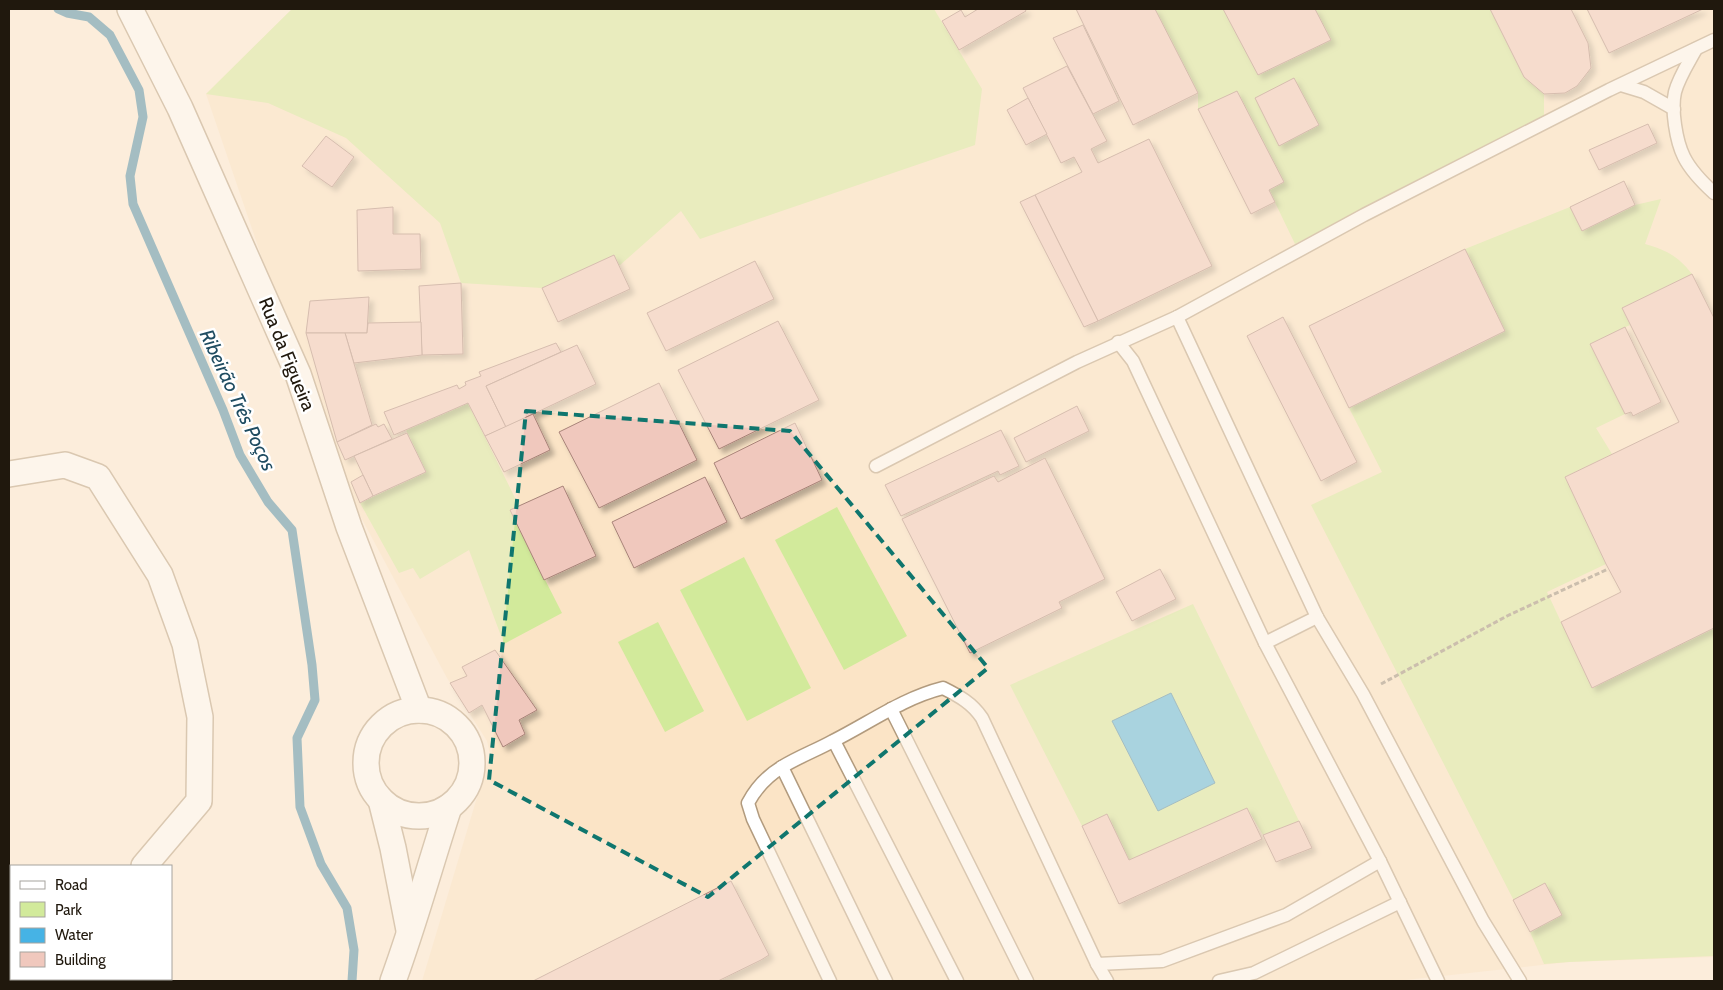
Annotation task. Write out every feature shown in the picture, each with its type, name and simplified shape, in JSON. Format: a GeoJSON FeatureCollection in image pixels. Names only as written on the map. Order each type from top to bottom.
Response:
{"type":"FeatureCollection","features":[{"type":"Feature","properties":{"kind":"street","name":"Rua da Figueira"},"geometry":{"type":"LineString","coordinates":[[130,9],[180,108],[298,374],[349,527],[419,710]]}},
{"type":"Feature","properties":{"kind":"street"},"geometry":{"type":"LineString","coordinates":[[9,474],[65,465],[98,477],[160,575],[185,644],[200,717],[199,801],[145,865]]}},
{"type":"Feature","properties":{"kind":"street"},"geometry":{"type":"LineString","coordinates":[[419,710],[436,712],[451,720],[463,732],[470,747],[473,764],[470,781],[462,796],[449,807],[436,814],[421,816],[406,815],[393,809],[381,800],[372,788],[367,773],[370,743],[378,730],[390,719],[404,712],[419,710]]}},
{"type":"Feature","properties":{"kind":"street"},"geometry":{"type":"LineString","coordinates":[[381,800],[393,848],[410,935]]}},
{"type":"Feature","properties":{"kind":"street"},"geometry":{"type":"LineString","coordinates":[[393,981],[410,935],[429,867],[449,807]]}},
{"type":"Feature","properties":{"kind":"lane"},"geometry":{"type":"LineString","coordinates":[[876,466],[1118,342],[1177,317],[1364,215],[1620,85],[1714,40]]}},
{"type":"Feature","properties":{"kind":"lane"},"geometry":{"type":"LineString","coordinates":[[1696,49],[1675,91],[1674,109],[1677,131],[1684,157],[1699,179],[1714,193]]}},
{"type":"Feature","properties":{"kind":"lane"},"geometry":{"type":"LineString","coordinates":[[1620,85],[1644,92],[1674,109]]}},
{"type":"Feature","properties":{"kind":"lane"},"geometry":{"type":"LineString","coordinates":[[1177,317],[1317,617],[1362,694],[1483,921],[1520,981]]}},
{"type":"Feature","properties":{"kind":"lane"},"geometry":{"type":"LineString","coordinates":[[1118,342],[1133,361],[1265,643],[1380,861],[1438,981]]}},
{"type":"Feature","properties":{"kind":"lane"},"geometry":{"type":"LineString","coordinates":[[1265,643],[1317,617]]}},
{"type":"Feature","properties":{"kind":"lane"},"geometry":{"type":"LineString","coordinates":[[830,981],[753,819],[748,803],[754,792],[782,766],[834,741],[891,709],[943,688],[962,697],[982,718],[1106,981]]}},
{"type":"Feature","properties":{"kind":"lane"},"geometry":{"type":"LineString","coordinates":[[891,709],[1027,981]]}},
{"type":"Feature","properties":{"kind":"lane"},"geometry":{"type":"LineString","coordinates":[[834,741],[957,981]]}},
{"type":"Feature","properties":{"kind":"lane"},"geometry":{"type":"LineString","coordinates":[[782,766],[886,981]]}},
{"type":"Feature","properties":{"kind":"lane"},"geometry":{"type":"LineString","coordinates":[[1097,964],[1162,961],[1286,915],[1380,861]]}},
{"type":"Feature","properties":{"kind":"lane"},"geometry":{"type":"LineString","coordinates":[[1219,981],[1254,973],[1400,902]]}},
{"type":"Feature","properties":{"kind":"path"},"geometry":{"type":"LineString","coordinates":[[1362,694],[1507,616],[1608,569]]}},
{"type":"Feature","properties":{"kind":"highlighted area"},"geometry":{"type":"Polygon","coordinates":[[[526,411],[790,431],[988,668],[708,897],[489,780],[526,411]]]}},
{"type":"Feature","properties":{"kind":"shaded area"},"geometry":{"type":"Polygon","coordinates":[[[292,9],[1714,9],[1714,957],[1569,962],[1397,981],[422,981],[490,754],[487,741],[447,678],[348,493],[264,264],[206,94],[292,9]]]}},
{"type":"Feature","properties":{"kind":"green space"},"geometry":{"type":"Polygon","coordinates":[[[292,9],[934,9],[982,89],[975,145],[700,239],[681,211],[619,266],[614,255],[542,288],[461,283],[440,223],[346,138],[268,103],[206,94],[292,9]]]}},
{"type":"Feature","properties":{"kind":"green space"},"geometry":{"type":"Polygon","coordinates":[[[1155,9],[1223,9],[1259,75],[1331,40],[1315,9],[1490,9],[1524,77],[1544,94],[1544,117],[1295,244],[1269,190],[1283,182],[1238,92],[1198,109],[1198,93],[1155,9]]]}},
{"type":"Feature","properties":{"kind":"green space"},"geometry":{"type":"Polygon","coordinates":[[[1661,199],[1645,244],[1671,255],[1692,274],[1622,308],[1630,325],[1590,344],[1625,414],[1596,428],[1612,454],[1565,477],[1606,564],[1547,592],[1592,688],[1714,628],[1714,956],[1544,964],[1530,932],[1311,505],[1382,472],[1349,408],[1505,331],[1465,249],[1570,207],[1582,231],[1635,205],[1661,199]]]}},
{"type":"Feature","properties":{"kind":"green space"},"geometry":{"type":"Polygon","coordinates":[[[468,403],[519,506],[510,511],[562,613],[504,644],[469,550],[420,579],[413,568],[399,573],[360,503],[426,472],[406,430],[468,403]]]}},
{"type":"Feature","properties":{"kind":"green space"},"geometry":{"type":"Polygon","coordinates":[[[837,507],[907,636],[844,670],[775,540],[837,507]]]}},
{"type":"Feature","properties":{"kind":"green space"},"geometry":{"type":"Polygon","coordinates":[[[744,557],[811,688],[747,721],[680,590],[744,557]]]}},
{"type":"Feature","properties":{"kind":"green space"},"geometry":{"type":"Polygon","coordinates":[[[1193,604],[1299,821],[1263,835],[1247,808],[1129,860],[1107,814],[1082,826],[1010,685],[1193,604]]]}},
{"type":"Feature","properties":{"kind":"green space"},"geometry":{"type":"Polygon","coordinates":[[[658,622],[704,711],[665,732],[618,642],[658,622]]]}},
{"type":"Feature","properties":{"kind":"water"},"geometry":{"type":"Polygon","coordinates":[[[1171,693],[1215,783],[1158,811],[1112,721],[1171,693]]]}},
{"type":"Feature","properties":{"kind":"building"},"geometry":{"type":"Polygon","coordinates":[[[978,9],[1025,9],[1026,11],[959,50],[942,21],[961,10],[965,17],[978,9]]]}},
{"type":"Feature","properties":{"kind":"building"},"geometry":{"type":"Polygon","coordinates":[[[1076,9],[1155,9],[1198,93],[1133,125],[1076,9]]]}},
{"type":"Feature","properties":{"kind":"building"},"geometry":{"type":"Polygon","coordinates":[[[1223,9],[1315,9],[1331,40],[1258,75],[1223,9]]]}},
{"type":"Feature","properties":{"kind":"building"},"geometry":{"type":"Polygon","coordinates":[[[1490,9],[1571,9],[1588,43],[1591,68],[1577,86],[1565,93],[1544,94],[1524,77],[1490,9]]]}},
{"type":"Feature","properties":{"kind":"building"},"geometry":{"type":"Polygon","coordinates":[[[1587,9],[1703,9],[1609,53],[1587,9]]]}},
{"type":"Feature","properties":{"kind":"building"},"geometry":{"type":"Polygon","coordinates":[[[1083,25],[1119,101],[1093,114],[1053,38],[1083,25]]]}},
{"type":"Feature","properties":{"kind":"building"},"geometry":{"type":"Polygon","coordinates":[[[1067,66],[1107,141],[1091,149],[1098,163],[1149,139],[1212,266],[1098,321],[1035,195],[1082,172],[1074,157],[1061,163],[1023,88],[1067,66]]]}},
{"type":"Feature","properties":{"kind":"building"},"geometry":{"type":"Polygon","coordinates":[[[1294,78],[1319,125],[1279,146],[1255,98],[1294,78]]]}},
{"type":"Feature","properties":{"kind":"building"},"geometry":{"type":"Polygon","coordinates":[[[1237,91],[1284,182],[1269,190],[1275,202],[1251,214],[1198,109],[1237,91]]]}},
{"type":"Feature","properties":{"kind":"building"},"geometry":{"type":"Polygon","coordinates":[[[1028,98],[1047,134],[1026,145],[1007,110],[1028,98]]]}},
{"type":"Feature","properties":{"kind":"building"},"geometry":{"type":"Polygon","coordinates":[[[1648,124],[1657,143],[1599,170],[1589,150],[1648,124]]]}},
{"type":"Feature","properties":{"kind":"building"},"geometry":{"type":"Polygon","coordinates":[[[326,136],[354,157],[332,187],[302,166],[326,136]]]}},
{"type":"Feature","properties":{"kind":"building"},"geometry":{"type":"Polygon","coordinates":[[[1624,181],[1635,205],[1582,231],[1570,207],[1624,181]]]}},
{"type":"Feature","properties":{"kind":"building"},"geometry":{"type":"Polygon","coordinates":[[[1035,195],[1098,321],[1084,327],[1020,202],[1035,195]]]}},
{"type":"Feature","properties":{"kind":"building"},"geometry":{"type":"Polygon","coordinates":[[[393,207],[393,234],[420,234],[421,269],[358,271],[357,210],[393,207]]]}},
{"type":"Feature","properties":{"kind":"building"},"geometry":{"type":"Polygon","coordinates":[[[1465,249],[1505,331],[1349,408],[1309,326],[1465,249]]]}},
{"type":"Feature","properties":{"kind":"building"},"geometry":{"type":"Polygon","coordinates":[[[614,255],[630,289],[558,322],[542,288],[614,255]]]}},
{"type":"Feature","properties":{"kind":"building"},"geometry":{"type":"Polygon","coordinates":[[[755,261],[774,299],[666,351],[647,313],[755,261]]]}},
{"type":"Feature","properties":{"kind":"building"},"geometry":{"type":"Polygon","coordinates":[[[1692,274],[1714,318],[1714,628],[1592,688],[1561,622],[1621,592],[1565,477],[1679,422],[1622,308],[1692,274]]]}},
{"type":"Feature","properties":{"kind":"building"},"geometry":{"type":"Polygon","coordinates":[[[461,283],[463,354],[422,355],[419,286],[461,283]]]}},
{"type":"Feature","properties":{"kind":"building"},"geometry":{"type":"Polygon","coordinates":[[[369,297],[367,333],[306,333],[310,301],[369,297]]]}},
{"type":"Feature","properties":{"kind":"building"},"geometry":{"type":"Polygon","coordinates":[[[1283,317],[1357,462],[1321,481],[1247,336],[1283,317]]]}},
{"type":"Feature","properties":{"kind":"building"},"geometry":{"type":"Polygon","coordinates":[[[778,321],[819,400],[719,449],[678,370],[778,321]]]}},
{"type":"Feature","properties":{"kind":"building"},"geometry":{"type":"Polygon","coordinates":[[[421,322],[422,355],[354,363],[345,333],[367,333],[368,323],[421,322]]]}},
{"type":"Feature","properties":{"kind":"building"},"geometry":{"type":"Polygon","coordinates":[[[1625,327],[1661,402],[1633,416],[1631,412],[1625,414],[1590,344],[1625,327]]]}},
{"type":"Feature","properties":{"kind":"building"},"geometry":{"type":"Polygon","coordinates":[[[306,333],[345,333],[372,425],[337,442],[306,333]]]}},
{"type":"Feature","properties":{"kind":"building"},"geometry":{"type":"Polygon","coordinates":[[[556,343],[561,352],[486,386],[506,427],[485,436],[468,403],[394,435],[384,412],[457,385],[459,389],[466,385],[465,382],[481,376],[479,372],[556,343]]]}},
{"type":"Feature","properties":{"kind":"building"},"geometry":{"type":"Polygon","coordinates":[[[577,345],[596,384],[506,427],[486,386],[577,345]]]}},
{"type":"Feature","properties":{"kind":"building"},"geometry":{"type":"Polygon","coordinates":[[[659,383],[697,460],[599,508],[559,432],[659,383]]]}},
{"type":"Feature","properties":{"kind":"building"},"geometry":{"type":"Polygon","coordinates":[[[1077,406],[1089,431],[1026,462],[1014,438],[1077,406]]]}},
{"type":"Feature","properties":{"kind":"building"},"geometry":{"type":"Polygon","coordinates":[[[533,414],[550,450],[504,472],[485,436],[533,414]]]}},
{"type":"Feature","properties":{"kind":"building"},"geometry":{"type":"Polygon","coordinates":[[[795,423],[822,480],[741,519],[714,463],[795,423]]]}},
{"type":"Feature","properties":{"kind":"building"},"geometry":{"type":"Polygon","coordinates":[[[376,424],[378,427],[384,424],[392,439],[345,460],[337,442],[376,424]]]}},
{"type":"Feature","properties":{"kind":"building"},"geometry":{"type":"Polygon","coordinates":[[[1001,430],[1019,466],[1000,475],[998,471],[901,516],[885,485],[1001,430]]]}},
{"type":"Feature","properties":{"kind":"building"},"geometry":{"type":"Polygon","coordinates":[[[407,433],[426,472],[373,496],[354,456],[407,433]]]}},
{"type":"Feature","properties":{"kind":"building"},"geometry":{"type":"Polygon","coordinates":[[[1045,458],[1105,579],[1059,602],[1062,608],[970,653],[902,519],[994,476],[998,482],[1045,458]]]}},
{"type":"Feature","properties":{"kind":"building"},"geometry":{"type":"Polygon","coordinates":[[[363,475],[373,496],[360,503],[351,482],[363,475]]]}},
{"type":"Feature","properties":{"kind":"building"},"geometry":{"type":"Polygon","coordinates":[[[705,477],[727,522],[634,568],[612,522],[705,477]]]}},
{"type":"Feature","properties":{"kind":"building"},"geometry":{"type":"Polygon","coordinates":[[[563,486],[596,556],[544,580],[510,510],[563,486]]]}},
{"type":"Feature","properties":{"kind":"building"},"geometry":{"type":"Polygon","coordinates":[[[1160,569],[1176,599],[1132,621],[1116,592],[1160,569]]]}},
{"type":"Feature","properties":{"kind":"building"},"geometry":{"type":"Polygon","coordinates":[[[495,650],[537,710],[519,720],[525,734],[503,747],[482,705],[469,713],[450,683],[467,676],[462,667],[495,650]]]}},
{"type":"Feature","properties":{"kind":"building"},"geometry":{"type":"Polygon","coordinates":[[[1247,808],[1262,839],[1119,904],[1082,826],[1107,814],[1129,860],[1247,808]]]}},
{"type":"Feature","properties":{"kind":"building"},"geometry":{"type":"Polygon","coordinates":[[[1299,821],[1312,848],[1276,862],[1263,835],[1299,821]]]}},
{"type":"Feature","properties":{"kind":"building"},"geometry":{"type":"Polygon","coordinates":[[[731,881],[769,955],[761,960],[718,981],[533,981],[731,881]]]}},
{"type":"Feature","properties":{"kind":"building"},"geometry":{"type":"Polygon","coordinates":[[[1545,883],[1562,915],[1530,932],[1513,900],[1545,883]]]}},
{"type":"Feature","properties":{"kind":"waterway","name":"Ribeirão Três Poços"},"geometry":{"type":"LineString","coordinates":[[58,9],[67,13],[89,17],[110,35],[139,90],[143,117],[130,176],[133,204],[223,410],[240,455],[268,502],[292,530],[312,665],[315,700],[297,738],[300,807],[321,864],[347,908],[354,950],[352,981]]}}]}
